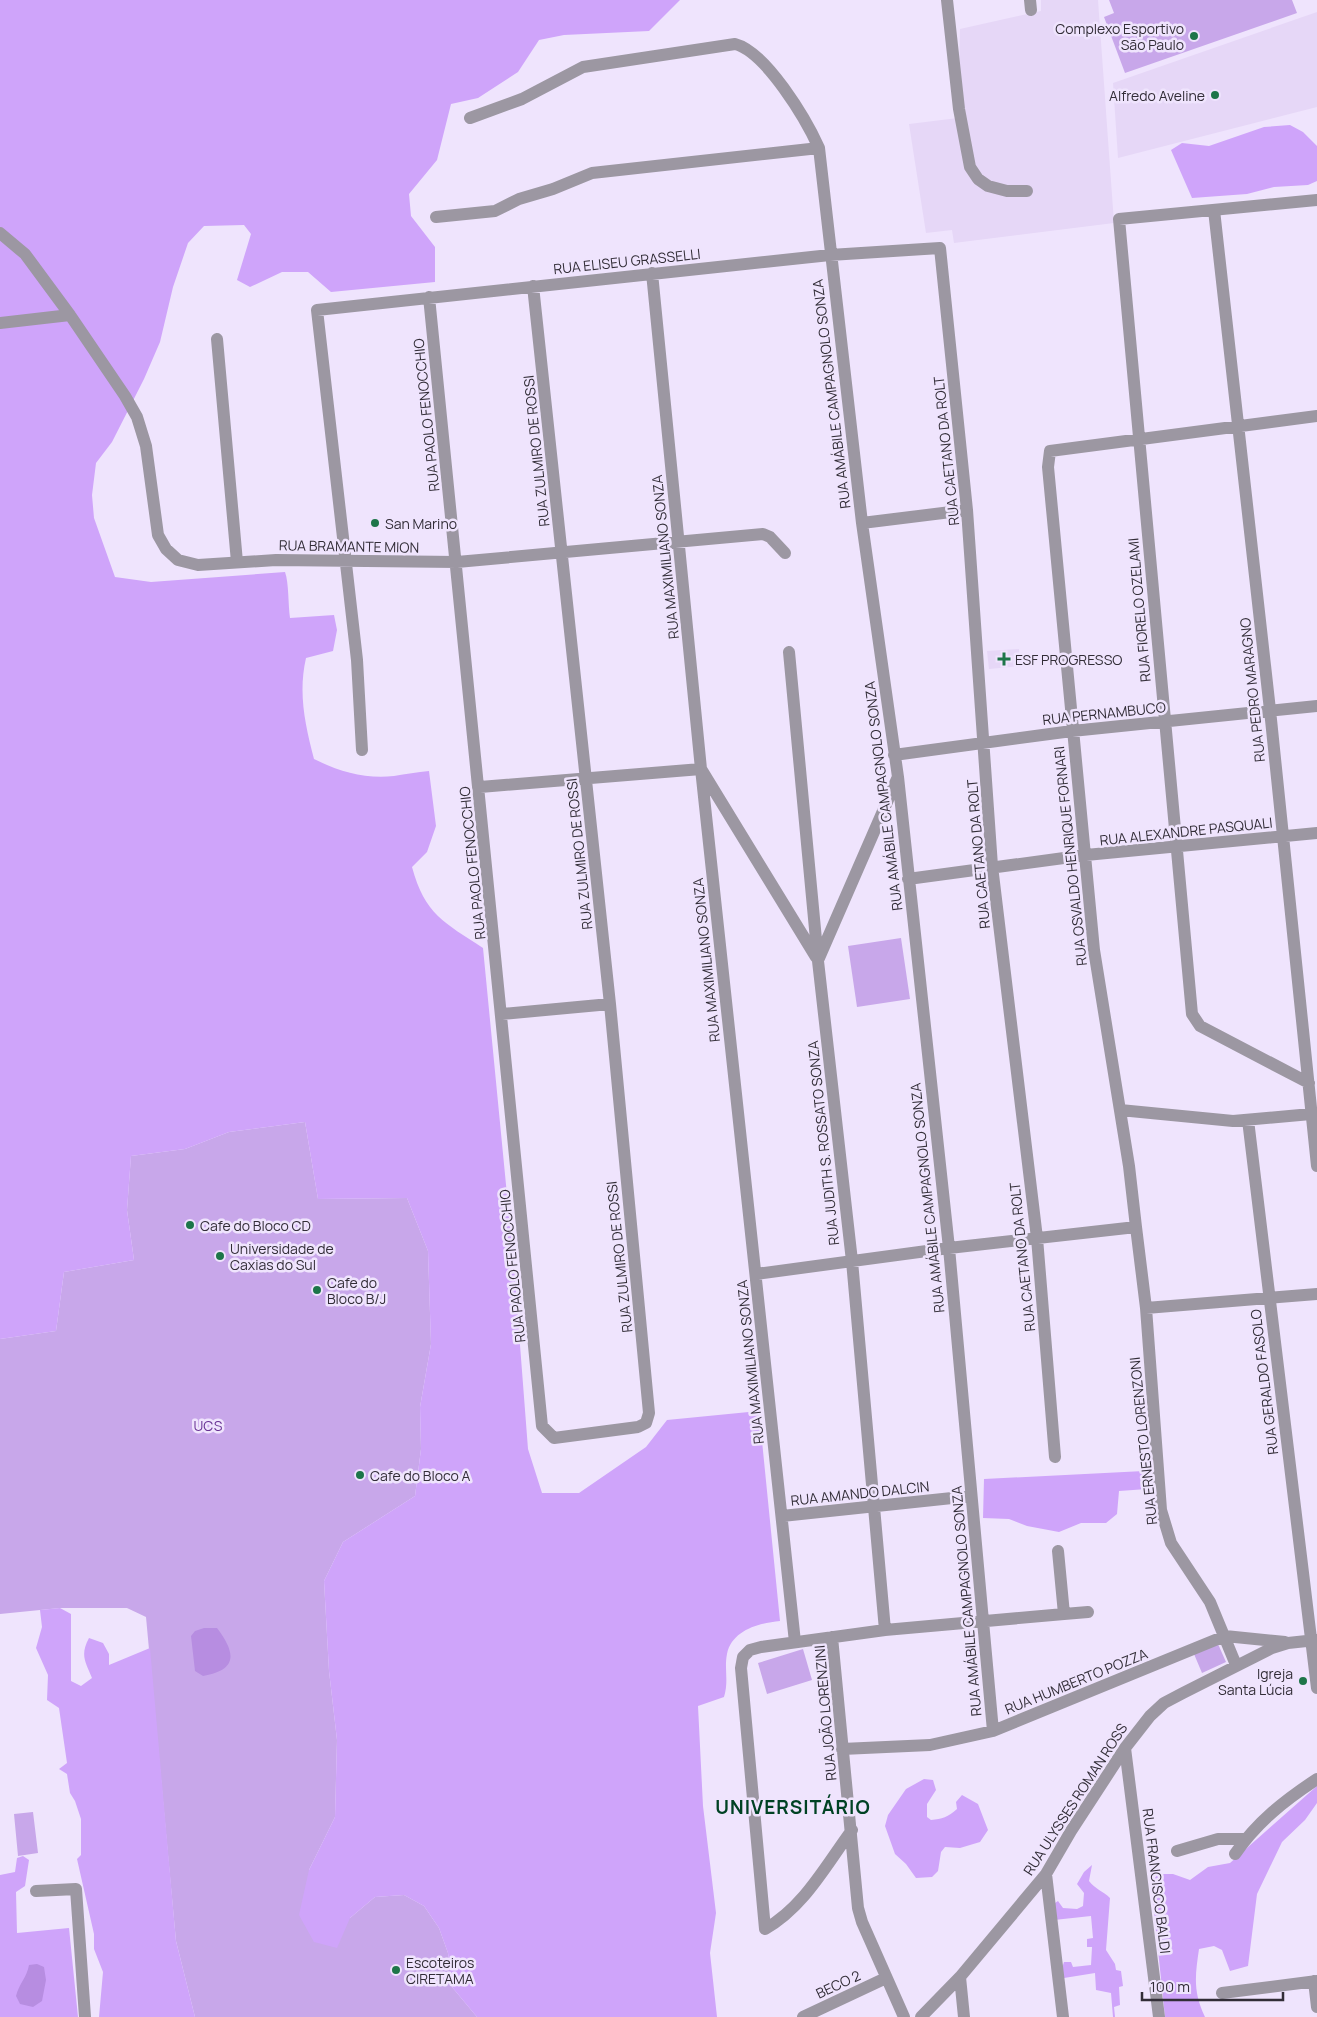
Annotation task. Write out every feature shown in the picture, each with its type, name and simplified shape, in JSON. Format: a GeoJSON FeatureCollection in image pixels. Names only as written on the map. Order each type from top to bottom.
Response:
{"type":"FeatureCollection","features":[{"type":"Feature","properties":{"kind":"street"},"geometry":{"type":"LineString","coordinates":[[947,0],[959,109],[970,168],[978,179],[988,186],[1007,191],[1027,191]]}},
{"type":"Feature","properties":{"kind":"street","name":"RUA AMÁBILE CAMPAGNOLO SONZA"},"geometry":{"type":"LineString","coordinates":[[470,118],[522,99],[583,67],[735,44],[745,46],[783,86],[805,119],[819,148],[862,523],[898,777],[949,1248],[993,1731]]}},
{"type":"Feature","properties":{"kind":"street"},"geometry":{"type":"LineString","coordinates":[[436,217],[495,211],[519,199],[553,189],[592,173],[819,148]]}},
{"type":"Feature","properties":{"kind":"street"},"geometry":{"type":"LineString","coordinates":[[1214,210],[1317,200]]}},
{"type":"Feature","properties":{"kind":"street","name":"RUA FIORELO OZELAMI"},"geometry":{"type":"LineString","coordinates":[[1214,210],[1119,219],[1192,1014],[1200,1026],[1308,1083]]}},
{"type":"Feature","properties":{"kind":"street","name":"RUA PEDRO MARAGNO"},"geometry":{"type":"LineString","coordinates":[[1214,210],[1270,710],[1317,1166]]}},
{"type":"Feature","properties":{"kind":"street","name":"RUA BRAMANTE MION"},"geometry":{"type":"LineString","coordinates":[[0,233],[24,254],[70,315],[110,372],[137,418],[146,446],[158,535],[166,549],[178,560],[198,565],[276,560],[457,562],[763,534],[770,537],[785,554]]}},
{"type":"Feature","properties":{"kind":"street","name":"RUA ELISEU GRASSELLI"},"geometry":{"type":"LineString","coordinates":[[346,561],[317,310],[830,255],[940,248]]}},
{"type":"Feature","properties":{"kind":"street","name":"RUA CAETANO DA ROLT"},"geometry":{"type":"LineString","coordinates":[[940,248],[967,510],[992,866],[1037,1238],[1055,1457]]}},
{"type":"Feature","properties":{"kind":"street","name":"RUA MAXIMILIANO SONZA"},"geometry":{"type":"LineString","coordinates":[[652,274],[701,768],[795,1642]]}},
{"type":"Feature","properties":{"kind":"street","name":"RUA ZULMIRO DE ROSSI"},"geometry":{"type":"LineString","coordinates":[[533,286],[610,1004],[648,1419],[638,1427],[554,1438],[542,1426]]}},
{"type":"Feature","properties":{"kind":"street","name":"RUA PAOLO FENOCCHIO"},"geometry":{"type":"LineString","coordinates":[[429,297],[480,787],[542,1426]]}},
{"type":"Feature","properties":{"kind":"street"},"geometry":{"type":"LineString","coordinates":[[0,323],[70,315]]}},
{"type":"Feature","properties":{"kind":"street"},"geometry":{"type":"LineString","coordinates":[[217,339],[236,562]]}},
{"type":"Feature","properties":{"kind":"street"},"geometry":{"type":"LineString","coordinates":[[1139,441],[1317,416]]}},
{"type":"Feature","properties":{"kind":"street","name":"RUA OSVALDO HENRIQUE FORNARI"},"geometry":{"type":"LineString","coordinates":[[1136,1227],[1120,1110],[1094,950],[1048,487],[1050,451],[1139,441]]}},
{"type":"Feature","properties":{"kind":"street"},"geometry":{"type":"LineString","coordinates":[[862,523],[967,510]]}},
{"type":"Feature","properties":{"kind":"street"},"geometry":{"type":"LineString","coordinates":[[346,561],[357,660],[362,750]]}},
{"type":"Feature","properties":{"kind":"street","name":"RUA JUDITH S. ROSSATO SONZA"},"geometry":{"type":"LineString","coordinates":[[789,652],[818,961],[852,1261],[885,1630]]}},
{"type":"Feature","properties":{"kind":"street","name":"RUA PERNAMBUCO"},"geometry":{"type":"LineString","coordinates":[[894,756],[1072,731],[1317,706]]}},
{"type":"Feature","properties":{"kind":"street"},"geometry":{"type":"LineString","coordinates":[[480,787],[701,768],[818,961]]}},
{"type":"Feature","properties":{"kind":"street"},"geometry":{"type":"LineString","coordinates":[[818,961],[898,777]]}},
{"type":"Feature","properties":{"kind":"street","name":"RUA ALEXANDRE PASQUALI"},"geometry":{"type":"LineString","coordinates":[[908,879],[992,866],[1086,855],[1177,848],[1317,833]]}},
{"type":"Feature","properties":{"kind":"street"},"geometry":{"type":"LineString","coordinates":[[502,1014],[610,1004]]}},
{"type":"Feature","properties":{"kind":"street"},"geometry":{"type":"LineString","coordinates":[[1120,1110],[1248,1120],[1311,1114]]}},
{"type":"Feature","properties":{"kind":"street","name":"RUA GERALDO FASOLO"},"geometry":{"type":"LineString","coordinates":[[1248,1120],[1314,1640],[1317,1688]]}},
{"type":"Feature","properties":{"kind":"street"},"geometry":{"type":"LineString","coordinates":[[756,1274],[949,1248],[1136,1227]]}},
{"type":"Feature","properties":{"kind":"street","name":"RUA ERNESTO LORENZONI"},"geometry":{"type":"LineString","coordinates":[[1136,1227],[1146,1308],[1161,1510],[1171,1543],[1210,1602],[1236,1665]]}},
{"type":"Feature","properties":{"kind":"street"},"geometry":{"type":"LineString","coordinates":[[1146,1308],[1317,1294]]}},
{"type":"Feature","properties":{"kind":"street","name":"RUA AMANDO DALCIN"},"geometry":{"type":"LineString","coordinates":[[782,1516],[971,1496]]}},
{"type":"Feature","properties":{"kind":"street"},"geometry":{"type":"LineString","coordinates":[[1058,1551],[1064,1614]]}},
{"type":"Feature","properties":{"kind":"street"},"geometry":{"type":"LineString","coordinates":[[852,1830],[801,1900],[782,1919],[765,1929],[741,1668],[743,1657],[750,1650],[832,1636],[885,1630],[1088,1612]]}},
{"type":"Feature","properties":{"kind":"street","name":"RUA JOÃO LORENZINI"},"geometry":{"type":"LineString","coordinates":[[832,1636],[860,1915],[904,2017]]}},
{"type":"Feature","properties":{"kind":"street","name":"RUA HUMBERTO POZZA"},"geometry":{"type":"LineString","coordinates":[[842,1749],[930,1745],[993,1731],[1225,1636],[1288,1643]]}},
{"type":"Feature","properties":{"kind":"street"},"geometry":{"type":"LineString","coordinates":[[1288,1643],[1314,1640]]}},
{"type":"Feature","properties":{"kind":"street","name":"RUA ULYSSES ROMAN ROSS"},"geometry":{"type":"LineString","coordinates":[[921,2017],[960,1977],[1046,1874],[1070,1831],[1125,1748],[1144,1723],[1164,1703],[1236,1665],[1288,1643]]}},
{"type":"Feature","properties":{"kind":"street","name":"RUA FRANCISCO BALDI"},"geometry":{"type":"LineString","coordinates":[[1125,1748],[1159,2017]]}},
{"type":"Feature","properties":{"kind":"street"},"geometry":{"type":"LineString","coordinates":[[1235,1854],[1265,1818],[1293,1794],[1317,1779]]}},
{"type":"Feature","properties":{"kind":"street"},"geometry":{"type":"LineString","coordinates":[[1177,1851],[1218,1840],[1245,1840]]}},
{"type":"Feature","properties":{"kind":"street"},"geometry":{"type":"LineString","coordinates":[[1046,1874],[1063,2017]]}},
{"type":"Feature","properties":{"kind":"street"},"geometry":{"type":"LineString","coordinates":[[36,1891],[76,1889],[85,2017]]}},
{"type":"Feature","properties":{"kind":"street"},"geometry":{"type":"LineString","coordinates":[[960,1977],[964,2017]]}},
{"type":"Feature","properties":{"kind":"street","name":"BECO 2"},"geometry":{"type":"LineString","coordinates":[[803,2017],[886,1978]]}},
{"type":"Feature","properties":{"kind":"street"},"geometry":{"type":"LineString","coordinates":[[1222,1993],[1315,1981],[1317,2008]]}},
{"type":"Feature","properties":{"kind":"shaded area"},"geometry":{"type":"Polygon","coordinates":[[[0,0],[680,0],[649,31],[564,35],[539,40],[518,72],[478,98],[451,104],[437,160],[409,194],[411,216],[435,247],[435,282],[331,292],[308,272],[282,272],[250,287],[237,280],[251,234],[244,225],[204,226],[188,243],[173,287],[160,342],[144,379],[112,442],[96,463],[92,495],[94,518],[115,577],[151,582],[285,572],[290,618],[334,615],[337,630],[333,651],[306,658],[304,671],[304,708],[314,759],[333,768],[353,774],[383,777],[429,771],[436,826],[427,852],[412,867],[417,883],[430,907],[447,924],[483,948],[514,1267],[528,1449],[542,1493],[579,1493],[646,1447],[667,1420],[759,1411],[780,1621],[755,1626],[734,1639],[727,1654],[724,1697],[698,1706],[703,1806],[716,1913],[710,1953],[717,2017],[477,2017],[452,1987],[448,1953],[439,1928],[424,1906],[404,1895],[375,1897],[350,1918],[337,1948],[314,1942],[299,1915],[309,1870],[335,1817],[337,1740],[329,1671],[324,1581],[343,1542],[415,1496],[421,1449],[420,1407],[431,1344],[428,1251],[407,1198],[318,1199],[305,1122],[229,1132],[185,1149],[131,1156],[127,1210],[134,1260],[64,1272],[56,1331],[0,1339],[0,0]]]}},
{"type":"Feature","properties":{"kind":"shaded area"},"geometry":{"type":"Polygon","coordinates":[[[1041,0],[1098,0],[1114,223],[954,243],[952,230],[926,233],[909,124],[958,118],[960,29],[1041,11],[1041,0]]]}},
{"type":"Feature","properties":{"kind":"shaded area","name":"Alfredo Aveline"},"geometry":{"type":"Polygon","coordinates":[[[1317,12],[1317,107],[1118,158],[1113,83],[1317,12]]]}},
{"type":"Feature","properties":{"kind":"shaded area"},"geometry":{"type":"Polygon","coordinates":[[[1290,125],[1303,132],[1317,146],[1317,181],[1308,185],[1274,187],[1247,194],[1192,198],[1171,150],[1182,143],[1209,146],[1264,127],[1290,125]]]}},
{"type":"Feature","properties":{"kind":"shaded area","name":"ESF PROGRESSO"},"geometry":{"type":"Polygon","coordinates":[[[1019,649],[1020,666],[989,669],[987,651],[1019,649]]]}},
{"type":"Feature","properties":{"kind":"shaded area"},"geometry":{"type":"Polygon","coordinates":[[[1144,1471],[1147,1489],[1119,1491],[1117,1514],[1106,1523],[1081,1523],[1059,1532],[1027,1526],[1009,1519],[983,1518],[984,1479],[1144,1471]]]}},
{"type":"Feature","properties":{"kind":"shaded area"},"geometry":{"type":"Polygon","coordinates":[[[60,1608],[71,1614],[71,1681],[81,1686],[92,1678],[84,1654],[89,1638],[103,1643],[109,1654],[109,1665],[150,1648],[176,1941],[195,2017],[99,2017],[103,1972],[94,1949],[94,1934],[77,1859],[81,1855],[81,1819],[70,1793],[67,1774],[59,1769],[67,1763],[59,1708],[47,1700],[48,1675],[36,1648],[42,1627],[40,1610],[60,1608]]]}},
{"type":"Feature","properties":{"kind":"shaded area"},"geometry":{"type":"Polygon","coordinates":[[[204,1628],[217,1628],[228,1645],[230,1659],[228,1665],[223,1669],[203,1676],[195,1671],[191,1636],[195,1631],[204,1628]]]}},
{"type":"Feature","properties":{"kind":"shaded area"},"geometry":{"type":"Polygon","coordinates":[[[924,1779],[933,1780],[936,1790],[927,1804],[927,1817],[935,1820],[951,1814],[957,1809],[956,1802],[962,1795],[978,1804],[988,1830],[980,1842],[960,1848],[945,1847],[941,1852],[938,1871],[932,1877],[916,1878],[906,1864],[895,1854],[885,1826],[888,1815],[906,1789],[924,1779]]]}},
{"type":"Feature","properties":{"kind":"shaded area"},"geometry":{"type":"Polygon","coordinates":[[[1317,1786],[1317,1803],[1305,1820],[1282,1842],[1257,1894],[1248,1966],[1230,1971],[1222,1950],[1214,1946],[1199,1949],[1196,1984],[1198,2000],[1205,2017],[1165,2017],[1151,1883],[1158,1874],[1173,1874],[1190,1880],[1208,1867],[1230,1863],[1317,1786]]]}},
{"type":"Feature","properties":{"kind":"shaded area"},"geometry":{"type":"Polygon","coordinates":[[[23,1856],[29,1860],[25,1886],[16,1892],[17,1933],[69,1928],[78,2017],[0,2017],[0,1875],[15,1872],[17,1858],[23,1856]]]}},
{"type":"Feature","properties":{"kind":"shaded area"},"geometry":{"type":"Polygon","coordinates":[[[1092,1865],[1089,1881],[1110,1898],[1106,1950],[1115,1964],[1116,1970],[1121,1971],[1123,1986],[1119,1987],[1120,2005],[1114,2007],[1115,2017],[1113,2017],[1111,1993],[1096,1990],[1095,1973],[1064,1978],[1062,1968],[1064,1962],[1071,1962],[1073,1967],[1091,1965],[1092,1947],[1087,1947],[1087,1939],[1093,1938],[1091,1916],[1054,1920],[1052,1905],[1058,1901],[1063,1908],[1077,1909],[1083,1906],[1084,1893],[1077,1884],[1084,1872],[1092,1865]]]}},
{"type":"Feature","properties":{"kind":"shaded area"},"geometry":{"type":"Polygon","coordinates":[[[37,1964],[44,1967],[46,1980],[42,2001],[33,2007],[20,2004],[16,1996],[17,1992],[29,1965],[37,1964]]]}},
{"type":"Feature","properties":{"kind":"green space","name":"Complexo Esportivo São Paulo"},"geometry":{"type":"Polygon","coordinates":[[[1109,0],[1292,0],[1297,13],[1125,73],[1104,17],[1114,13],[1109,0]]]}},
{"type":"Feature","properties":{"kind":"green space"},"geometry":{"type":"Polygon","coordinates":[[[901,938],[910,999],[857,1007],[848,946],[901,938]]]}},
{"type":"Feature","properties":{"kind":"green space","name":"UCS"},"geometry":{"type":"Polygon","coordinates":[[[305,1122],[318,1199],[407,1198],[428,1251],[431,1344],[420,1407],[421,1449],[415,1496],[343,1542],[324,1581],[329,1671],[337,1740],[335,1817],[309,1870],[350,1918],[375,1897],[404,1895],[424,1906],[439,1928],[448,1953],[452,1987],[477,2017],[195,2017],[176,1941],[146,1617],[127,1608],[60,1608],[0,1614],[0,1339],[56,1331],[64,1272],[134,1260],[127,1210],[131,1156],[185,1149],[229,1132],[305,1122]]]}},
{"type":"Feature","properties":{"kind":"green space"},"geometry":{"type":"Polygon","coordinates":[[[1218,1644],[1226,1662],[1202,1673],[1194,1654],[1218,1644]]]}},
{"type":"Feature","properties":{"kind":"green space"},"geometry":{"type":"Polygon","coordinates":[[[803,1649],[812,1680],[767,1694],[758,1663],[803,1649]]]}},
{"type":"Feature","properties":{"kind":"green space"},"geometry":{"type":"Polygon","coordinates":[[[33,1812],[38,1853],[18,1856],[14,1814],[33,1812]]]}},
{"type":"Feature","properties":{"kind":"place","name":"Complexo Esportivo São Paulo"},"geometry":{"type":"Point","coordinates":[1194,36]}},
{"type":"Feature","properties":{"kind":"place","name":"Alfredo Aveline"},"geometry":{"type":"Point","coordinates":[1215,95]}},
{"type":"Feature","properties":{"kind":"place","name":"San Marino"},"geometry":{"type":"Point","coordinates":[375,523]}},
{"type":"Feature","properties":{"kind":"place","name":"ESF PROGRESSO"},"geometry":{"type":"Point","coordinates":[1004,659]}},
{"type":"Feature","properties":{"kind":"place","name":"Cafe do Bloco CD"},"geometry":{"type":"Point","coordinates":[190,1225]}},
{"type":"Feature","properties":{"kind":"place","name":"Universidade de Caxias do Sul"},"geometry":{"type":"Point","coordinates":[220,1256]}},
{"type":"Feature","properties":{"kind":"place","name":"Cafe do Bloco B/J"},"geometry":{"type":"Point","coordinates":[317,1290]}},
{"type":"Feature","properties":{"kind":"place","name":"Cafe do Bloco A"},"geometry":{"type":"Point","coordinates":[360,1475]}},
{"type":"Feature","properties":{"kind":"place","name":"Igreja Santa Lúcia"},"geometry":{"type":"Point","coordinates":[1303,1681]}},
{"type":"Feature","properties":{"kind":"place","name":"Escoteiros CIRETAMA"},"geometry":{"type":"Point","coordinates":[396,1970]}},
{"type":"Feature","properties":{"kind":"district","name":"UNIVERSITÁRIO"},"geometry":{"type":"Point","coordinates":[793,1807]}}]}
